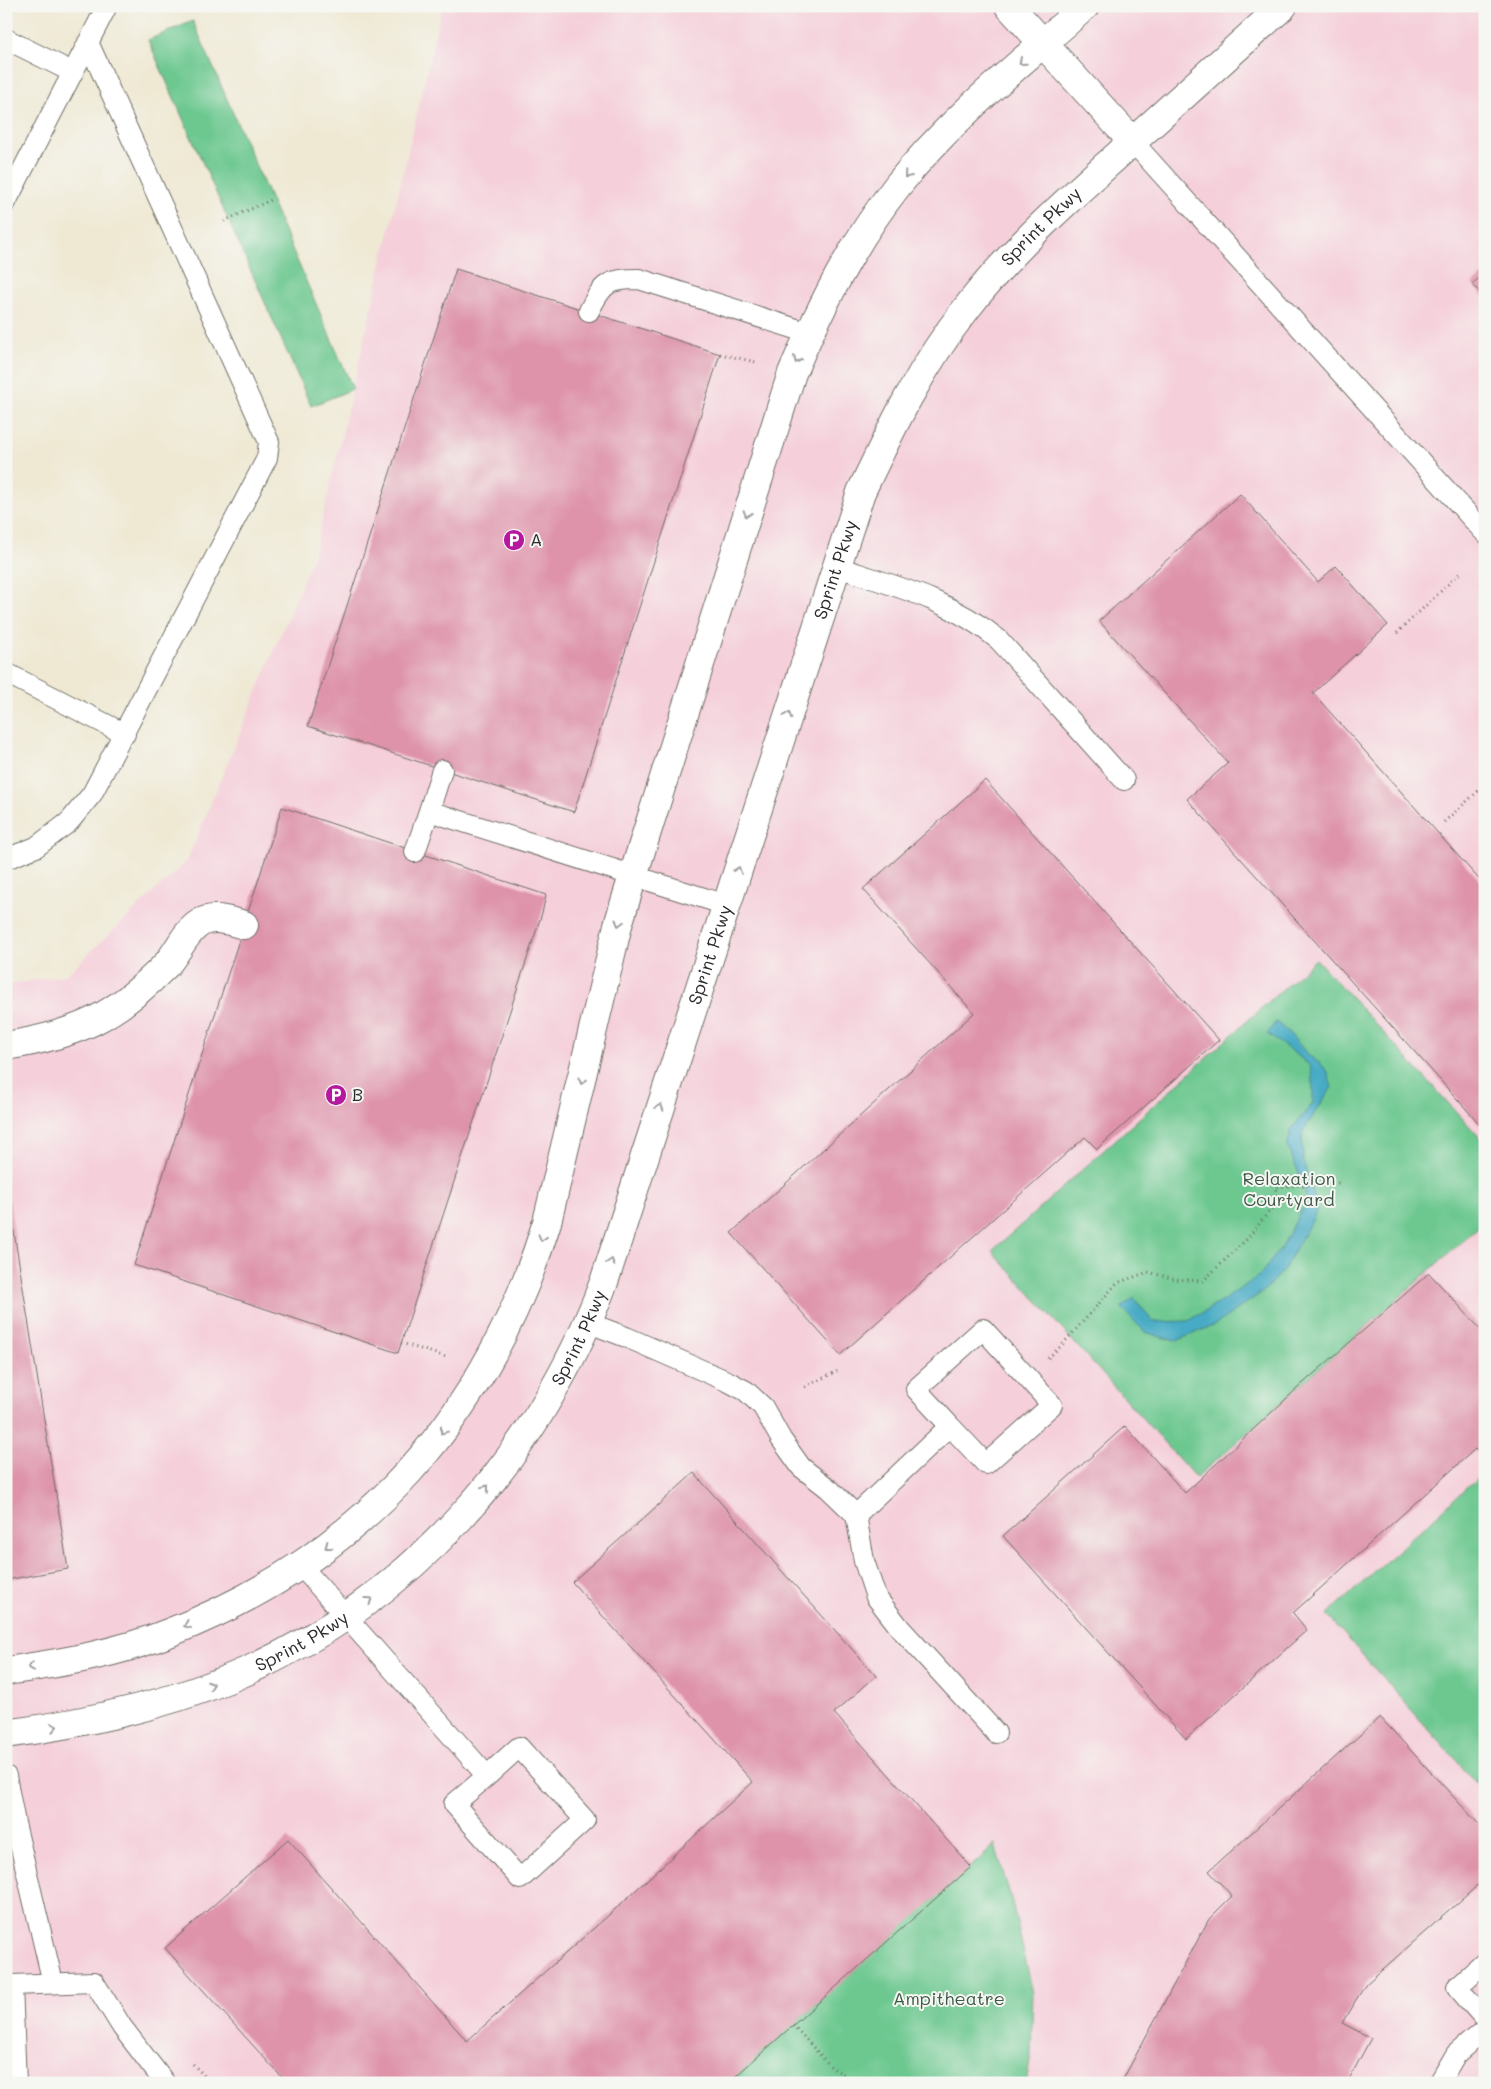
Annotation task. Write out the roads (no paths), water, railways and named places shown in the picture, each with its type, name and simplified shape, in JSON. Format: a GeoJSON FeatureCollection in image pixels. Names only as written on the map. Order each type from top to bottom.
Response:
{"type":"FeatureCollection","features":[{"type":"Feature","properties":{"kind":"street"},"geometry":{"type":"LineString","coordinates":[[6,1671],[71,1660],[119,1649],[170,1633],[223,1610],[264,1589],[336,1541],[367,1513],[401,1480],[439,1436],[472,1392],[520,1300],[536,1258],[547,1222],[618,925],[792,373],[809,334],[838,275],[898,185],[936,142],[1085,6]]}},
{"type":"Feature","properties":{"kind":"street","name":"Sprint Pkwy"},"geometry":{"type":"LineString","coordinates":[[6,1734],[86,1721],[132,1711],[233,1677],[274,1658],[346,1617],[416,1563],[449,1531],[509,1460],[565,1372],[589,1323],[604,1282],[861,492],[901,408],[935,352],[966,309],[1009,257],[1053,213],[1283,6]]}},
{"type":"Feature","properties":{"kind":"street"},"geometry":{"type":"LineString","coordinates":[[1011,8],[1133,142]]}},
{"type":"Feature","properties":{"kind":"street"},"geometry":{"type":"LineString","coordinates":[[6,1046],[46,1040],[79,1029],[110,1013],[142,989],[172,958],[200,922],[212,918],[244,925]]}},
{"type":"Feature","properties":{"kind":"lane"},"geometry":{"type":"LineString","coordinates":[[6,202],[107,6]]}},
{"type":"Feature","properties":{"kind":"lane"},"geometry":{"type":"LineString","coordinates":[[6,39],[72,72]]}},
{"type":"Feature","properties":{"kind":"lane"},"geometry":{"type":"LineString","coordinates":[[6,859],[36,846],[69,822],[92,794],[125,734],[267,458],[269,442],[88,42]]}},
{"type":"Feature","properties":{"kind":"lane"},"geometry":{"type":"LineString","coordinates":[[1133,142],[1485,533]]}},
{"type":"Feature","properties":{"kind":"lane"},"geometry":{"type":"LineString","coordinates":[[589,311],[599,292],[617,279],[639,279],[809,334]]}},
{"type":"Feature","properties":{"kind":"lane"},"geometry":{"type":"LineString","coordinates":[[836,567],[951,607],[978,623],[999,640],[1124,780]]}},
{"type":"Feature","properties":{"kind":"lane"},"geometry":{"type":"LineString","coordinates":[[6,673],[125,734]]}},
{"type":"Feature","properties":{"kind":"lane"},"geometry":{"type":"LineString","coordinates":[[416,852],[442,770]]}},
{"type":"Feature","properties":{"kind":"lane"},"geometry":{"type":"LineString","coordinates":[[428,811],[726,905]]}},
{"type":"Feature","properties":{"kind":"lane"},"geometry":{"type":"LineString","coordinates":[[589,1323],[729,1382],[746,1391],[762,1407],[781,1439],[801,1467],[829,1489],[856,1515],[864,1561],[876,1597],[900,1628],[996,1734]]}},
{"type":"Feature","properties":{"kind":"lane"},"geometry":{"type":"LineString","coordinates":[[983,1328],[1052,1405],[986,1464],[950,1426],[916,1389],[983,1328]]}},
{"type":"Feature","properties":{"kind":"lane"},"geometry":{"type":"LineString","coordinates":[[856,1515],[950,1426]]}},
{"type":"Feature","properties":{"kind":"lane"},"geometry":{"type":"LineString","coordinates":[[301,1566],[487,1776]]}},
{"type":"Feature","properties":{"kind":"lane"},"geometry":{"type":"LineString","coordinates":[[519,1747],[585,1820],[520,1879],[454,1804],[487,1776],[519,1747]]}},
{"type":"Feature","properties":{"kind":"lane"},"geometry":{"type":"LineString","coordinates":[[6,1776],[15,1823],[53,1983]]}},
{"type":"Feature","properties":{"kind":"lane"},"geometry":{"type":"LineString","coordinates":[[1485,1962],[1457,1987],[1485,2019]]}},
{"type":"Feature","properties":{"kind":"lane"},"geometry":{"type":"LineString","coordinates":[[16,2083],[12,1985],[94,1982],[122,2027],[165,2083]]}},
{"type":"Feature","properties":{"kind":"lane"},"geometry":{"type":"LineString","coordinates":[[1439,2083],[1456,2054],[1485,2028]]}},
{"type":"Feature","properties":{"kind":"water"},"geometry":{"type":"Polygon","coordinates":[[[1276,1022],[1290,1034],[1308,1055],[1322,1065],[1328,1073],[1332,1087],[1302,1133],[1303,1161],[1318,1209],[1283,1271],[1265,1290],[1215,1325],[1175,1341],[1145,1332],[1121,1308],[1134,1298],[1153,1322],[1188,1321],[1224,1300],[1260,1275],[1281,1248],[1306,1202],[1304,1185],[1287,1147],[1292,1128],[1313,1103],[1313,1084],[1310,1066],[1267,1034],[1276,1022]]]}},
{"type":"Feature","properties":{"kind":"place","name":"A"},"geometry":{"type":"Point","coordinates":[514,540]}},
{"type":"Feature","properties":{"kind":"place","name":"B"},"geometry":{"type":"Point","coordinates":[336,1095]}},
{"type":"Feature","properties":{"kind":"park label","name":"Relaxation Courtyard"},"geometry":{"type":"Point","coordinates":[1289,1189]}},
{"type":"Feature","properties":{"kind":"park label","name":"Ampitheatre"},"geometry":{"type":"Point","coordinates":[949,1999]}}]}
